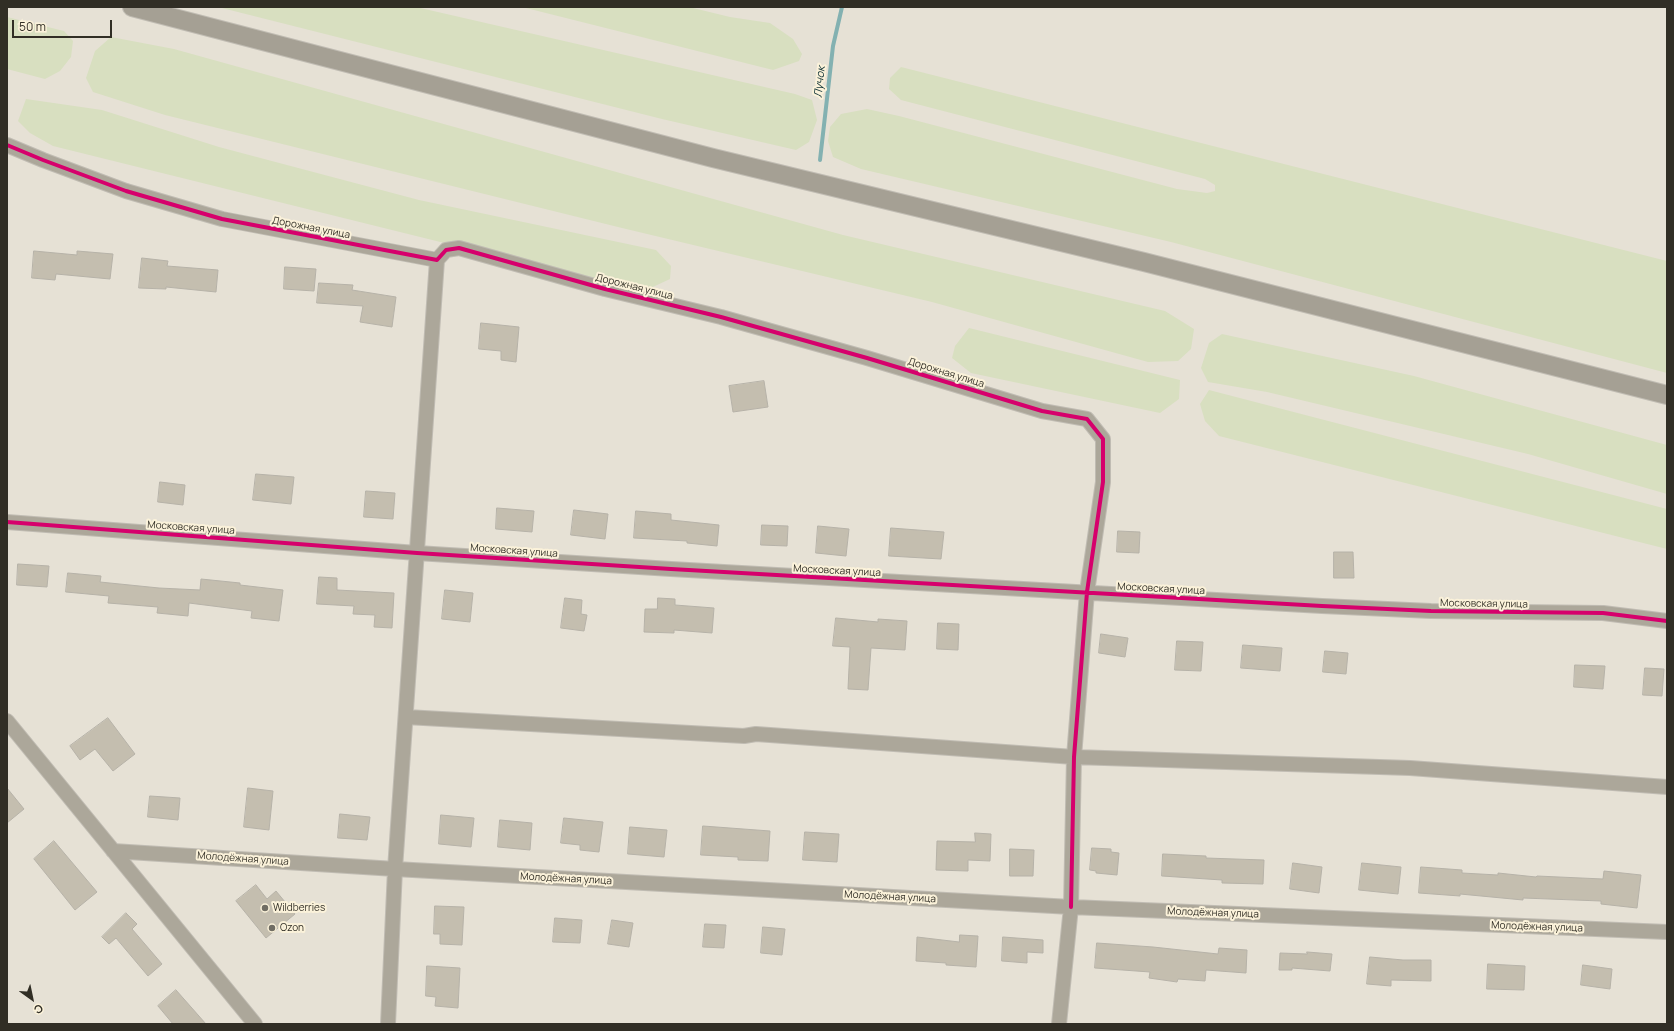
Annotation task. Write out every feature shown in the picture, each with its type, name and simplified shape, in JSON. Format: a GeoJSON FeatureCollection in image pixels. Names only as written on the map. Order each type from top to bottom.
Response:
{"type":"FeatureCollection","features":[{"type":"Feature","properties":{"kind":"main road"},"geometry":{"type":"LineString","coordinates":[[132,7],[705,156],[1144,262],[1667,395]]}},
{"type":"Feature","properties":{"kind":"street","name":"Дорожная улица"},"geometry":{"type":"LineString","coordinates":[[7,145],[126,191],[222,219],[437,260],[446,250],[459,248],[606,289],[721,317],[860,356],[1042,411],[1087,419],[1103,439],[1103,482],[1087,592],[1074,757],[1072,907],[1059,1024]]}},
{"type":"Feature","properties":{"kind":"street"},"geometry":{"type":"LineString","coordinates":[[388,1024],[395,869],[437,260]]}},
{"type":"Feature","properties":{"kind":"street","name":"Московская улица"},"geometry":{"type":"LineString","coordinates":[[7,522],[417,553],[679,570],[1423,611],[1603,613],[1667,621]]}},
{"type":"Feature","properties":{"kind":"street"},"geometry":{"type":"LineString","coordinates":[[406,717],[744,736],[756,734],[1074,757],[1410,768],[1667,787]]}},
{"type":"Feature","properties":{"kind":"street"},"geometry":{"type":"LineString","coordinates":[[7,722],[255,1024]]}},
{"type":"Feature","properties":{"kind":"street","name":"Молодёжная улица"},"geometry":{"type":"LineString","coordinates":[[113,851],[395,869],[1072,907],[1667,932]]}},
{"type":"Feature","properties":{"kind":"green space"},"geometry":{"type":"Polygon","coordinates":[[[218,7],[416,7],[795,94],[812,100],[817,120],[809,142],[796,150],[662,119],[218,7]]]}},
{"type":"Feature","properties":{"kind":"green space"},"geometry":{"type":"Polygon","coordinates":[[[522,7],[689,7],[730,17],[770,23],[793,39],[802,54],[799,61],[773,70],[522,7]]]}},
{"type":"Feature","properties":{"kind":"green space"},"geometry":{"type":"Polygon","coordinates":[[[7,17],[64,31],[73,41],[71,57],[60,71],[45,79],[7,69],[7,17]]]}},
{"type":"Feature","properties":{"kind":"green space"},"geometry":{"type":"Polygon","coordinates":[[[111,37],[174,49],[843,235],[1165,311],[1194,329],[1191,349],[1178,361],[1148,362],[932,302],[622,228],[165,115],[93,92],[86,78],[95,51],[111,37]]]}},
{"type":"Feature","properties":{"kind":"green space"},"geometry":{"type":"Polygon","coordinates":[[[901,67],[1667,261],[1667,373],[1171,242],[861,169],[833,157],[828,141],[830,127],[841,114],[867,109],[899,116],[1177,189],[1207,193],[1215,191],[1215,185],[1205,179],[901,100],[889,89],[890,78],[901,67]]]}},
{"type":"Feature","properties":{"kind":"green space"},"geometry":{"type":"Polygon","coordinates":[[[26,99],[102,110],[219,147],[419,200],[656,250],[671,266],[670,279],[642,292],[53,146],[30,133],[18,121],[26,99]]]}},
{"type":"Feature","properties":{"kind":"green space"},"geometry":{"type":"Polygon","coordinates":[[[969,328],[1180,380],[1179,399],[1160,413],[971,373],[952,358],[955,346],[969,328]]]}},
{"type":"Feature","properties":{"kind":"green space"},"geometry":{"type":"Polygon","coordinates":[[[1222,334],[1414,376],[1667,445],[1667,494],[1528,454],[1267,392],[1208,382],[1201,368],[1209,343],[1222,334]]]}},
{"type":"Feature","properties":{"kind":"green space"},"geometry":{"type":"Polygon","coordinates":[[[1209,390],[1667,509],[1667,549],[1219,436],[1205,421],[1200,404],[1209,390]]]}},
{"type":"Feature","properties":{"kind":"building"},"geometry":{"type":"Polygon","coordinates":[[[34,251],[77,255],[77,251],[113,254],[110,279],[56,274],[55,280],[32,278],[34,251]]]}},
{"type":"Feature","properties":{"kind":"building"},"geometry":{"type":"Polygon","coordinates":[[[142,258],[168,261],[167,266],[218,270],[216,292],[166,287],[166,289],[139,288],[142,258]]]}},
{"type":"Feature","properties":{"kind":"building"},"geometry":{"type":"Polygon","coordinates":[[[285,267],[316,269],[314,291],[284,289],[285,267]]]}},
{"type":"Feature","properties":{"kind":"building"},"geometry":{"type":"Polygon","coordinates":[[[319,283],[353,285],[352,290],[396,297],[392,327],[360,322],[363,306],[317,303],[319,283]]]}},
{"type":"Feature","properties":{"kind":"building"},"geometry":{"type":"Polygon","coordinates":[[[481,323],[519,327],[516,362],[501,360],[501,351],[479,349],[481,323]]]}},
{"type":"Feature","properties":{"kind":"building"},"geometry":{"type":"Polygon","coordinates":[[[764,381],[768,407],[733,412],[729,386],[764,381]]]}},
{"type":"Feature","properties":{"kind":"building"},"geometry":{"type":"Polygon","coordinates":[[[256,474],[294,477],[291,504],[253,500],[256,474]]]}},
{"type":"Feature","properties":{"kind":"building"},"geometry":{"type":"Polygon","coordinates":[[[160,482],[185,485],[183,505],[158,502],[160,482]]]}},
{"type":"Feature","properties":{"kind":"building"},"geometry":{"type":"Polygon","coordinates":[[[366,491],[395,493],[393,519],[364,517],[366,491]]]}},
{"type":"Feature","properties":{"kind":"building"},"geometry":{"type":"Polygon","coordinates":[[[497,508],[534,511],[532,532],[496,529],[497,508]]]}},
{"type":"Feature","properties":{"kind":"building"},"geometry":{"type":"Polygon","coordinates":[[[574,510],[608,514],[605,539],[571,535],[574,510]]]}},
{"type":"Feature","properties":{"kind":"building"},"geometry":{"type":"Polygon","coordinates":[[[636,511],[671,514],[671,520],[719,525],[717,546],[687,543],[687,541],[634,538],[636,511]]]}},
{"type":"Feature","properties":{"kind":"building"},"geometry":{"type":"Polygon","coordinates":[[[762,525],[788,526],[787,546],[761,545],[762,525]]]}},
{"type":"Feature","properties":{"kind":"building"},"geometry":{"type":"Polygon","coordinates":[[[818,526],[849,529],[846,556],[816,553],[818,526]]]}},
{"type":"Feature","properties":{"kind":"building"},"geometry":{"type":"Polygon","coordinates":[[[891,528],[944,532],[941,559],[889,556],[891,528]]]}},
{"type":"Feature","properties":{"kind":"building"},"geometry":{"type":"Polygon","coordinates":[[[1118,531],[1140,532],[1139,553],[1117,552],[1118,531]]]}},
{"type":"Feature","properties":{"kind":"building"},"geometry":{"type":"Polygon","coordinates":[[[1334,552],[1353,552],[1354,578],[1334,578],[1334,552]]]}},
{"type":"Feature","properties":{"kind":"building"},"geometry":{"type":"Polygon","coordinates":[[[18,564],[49,566],[47,587],[17,585],[18,564]]]}},
{"type":"Feature","properties":{"kind":"building"},"geometry":{"type":"Polygon","coordinates":[[[68,573],[101,576],[100,582],[159,588],[200,590],[201,579],[240,583],[240,585],[283,590],[279,621],[251,618],[252,611],[189,603],[188,616],[157,613],[158,607],[108,603],[109,596],[66,592],[68,573]]]}},
{"type":"Feature","properties":{"kind":"building"},"geometry":{"type":"Polygon","coordinates":[[[319,577],[337,578],[337,590],[394,593],[392,628],[374,627],[375,615],[353,614],[354,606],[317,604],[319,577]]]}},
{"type":"Feature","properties":{"kind":"building"},"geometry":{"type":"Polygon","coordinates":[[[445,590],[473,593],[470,622],[442,619],[445,590]]]}},
{"type":"Feature","properties":{"kind":"building"},"geometry":{"type":"Polygon","coordinates":[[[565,598],[582,600],[581,614],[587,615],[584,631],[561,628],[565,598]]]}},
{"type":"Feature","properties":{"kind":"building"},"geometry":{"type":"Polygon","coordinates":[[[658,598],[675,599],[675,605],[714,608],[712,633],[674,630],[674,633],[644,632],[645,609],[657,609],[658,598]]]}},
{"type":"Feature","properties":{"kind":"building"},"geometry":{"type":"Polygon","coordinates":[[[836,618],[878,622],[878,619],[907,621],[905,650],[871,648],[868,690],[848,689],[850,647],[833,646],[836,618]]]}},
{"type":"Feature","properties":{"kind":"building"},"geometry":{"type":"Polygon","coordinates":[[[938,623],[959,624],[958,650],[937,649],[938,623]]]}},
{"type":"Feature","properties":{"kind":"building"},"geometry":{"type":"Polygon","coordinates":[[[1101,634],[1128,638],[1125,657],[1099,653],[1101,634]]]}},
{"type":"Feature","properties":{"kind":"building"},"geometry":{"type":"Polygon","coordinates":[[[1177,641],[1203,642],[1201,671],[1175,670],[1177,641]]]}},
{"type":"Feature","properties":{"kind":"building"},"geometry":{"type":"Polygon","coordinates":[[[1243,645],[1282,648],[1280,671],[1241,668],[1243,645]]]}},
{"type":"Feature","properties":{"kind":"building"},"geometry":{"type":"Polygon","coordinates":[[[1325,651],[1348,653],[1346,674],[1323,672],[1325,651]]]}},
{"type":"Feature","properties":{"kind":"building"},"geometry":{"type":"Polygon","coordinates":[[[1575,665],[1605,666],[1603,689],[1574,687],[1575,665]]]}},
{"type":"Feature","properties":{"kind":"building"},"geometry":{"type":"Polygon","coordinates":[[[1645,668],[1664,669],[1662,696],[1643,695],[1645,668]]]}},
{"type":"Feature","properties":{"kind":"building"},"geometry":{"type":"Polygon","coordinates":[[[108,718],[135,754],[113,771],[95,749],[80,760],[70,746],[108,718]]]}},
{"type":"Feature","properties":{"kind":"building"},"geometry":{"type":"Polygon","coordinates":[[[7,788],[24,809],[7,823],[7,788]]]}},
{"type":"Feature","properties":{"kind":"building"},"geometry":{"type":"Polygon","coordinates":[[[248,788],[273,791],[269,830],[244,827],[248,788]]]}},
{"type":"Feature","properties":{"kind":"building"},"geometry":{"type":"Polygon","coordinates":[[[150,796],[180,798],[178,820],[148,817],[150,796]]]}},
{"type":"Feature","properties":{"kind":"building"},"geometry":{"type":"Polygon","coordinates":[[[340,814],[370,817],[367,840],[338,838],[340,814]]]}},
{"type":"Feature","properties":{"kind":"building"},"geometry":{"type":"Polygon","coordinates":[[[441,815],[474,818],[471,847],[439,844],[441,815]]]}},
{"type":"Feature","properties":{"kind":"building"},"geometry":{"type":"Polygon","coordinates":[[[564,818],[603,822],[599,852],[580,850],[580,845],[561,843],[564,818]]]}},
{"type":"Feature","properties":{"kind":"building"},"geometry":{"type":"Polygon","coordinates":[[[500,820],[532,823],[530,850],[498,847],[500,820]]]}},
{"type":"Feature","properties":{"kind":"building"},"geometry":{"type":"Polygon","coordinates":[[[703,826],[770,831],[768,861],[738,860],[738,857],[701,855],[703,826]]]}},
{"type":"Feature","properties":{"kind":"building"},"geometry":{"type":"Polygon","coordinates":[[[630,827],[667,830],[664,857],[628,854],[630,827]]]}},
{"type":"Feature","properties":{"kind":"building"},"geometry":{"type":"Polygon","coordinates":[[[805,832],[839,834],[837,862],[803,860],[805,832]]]}},
{"type":"Feature","properties":{"kind":"building"},"geometry":{"type":"Polygon","coordinates":[[[975,833],[991,834],[990,861],[968,860],[968,871],[936,870],[937,841],[975,842],[975,833]]]}},
{"type":"Feature","properties":{"kind":"building"},"geometry":{"type":"Polygon","coordinates":[[[54,841],[97,892],[75,910],[34,859],[54,841]]]}},
{"type":"Feature","properties":{"kind":"building"},"geometry":{"type":"Polygon","coordinates":[[[1092,848],[1111,849],[1111,852],[1119,853],[1117,875],[1096,873],[1096,871],[1090,870],[1092,848]]]}},
{"type":"Feature","properties":{"kind":"building"},"geometry":{"type":"Polygon","coordinates":[[[1010,849],[1034,850],[1033,876],[1010,876],[1010,849]]]}},
{"type":"Feature","properties":{"kind":"building"},"geometry":{"type":"Polygon","coordinates":[[[1163,854],[1206,856],[1206,858],[1264,860],[1263,884],[1222,883],[1222,880],[1162,876],[1163,854]]]}},
{"type":"Feature","properties":{"kind":"building"},"geometry":{"type":"Polygon","coordinates":[[[1293,863],[1322,867],[1319,893],[1290,889],[1293,863]]]}},
{"type":"Feature","properties":{"kind":"building"},"geometry":{"type":"Polygon","coordinates":[[[1362,863],[1401,867],[1398,894],[1359,890],[1362,863]]]}},
{"type":"Feature","properties":{"kind":"building"},"geometry":{"type":"Polygon","coordinates":[[[1421,867],[1462,870],[1462,873],[1498,875],[1498,873],[1536,877],[1603,879],[1604,871],[1641,875],[1637,908],[1601,904],[1601,901],[1523,898],[1523,900],[1460,894],[1460,896],[1419,893],[1421,867]]]}},
{"type":"Feature","properties":{"kind":"building","name":"Wildberries"},"geometry":{"type":"Polygon","coordinates":[[[256,885],[267,899],[276,891],[295,914],[266,938],[236,901],[256,885]]]}},
{"type":"Feature","properties":{"kind":"building"},"geometry":{"type":"Polygon","coordinates":[[[435,906],[464,907],[462,945],[440,944],[440,934],[434,934],[435,906]]]}},
{"type":"Feature","properties":{"kind":"building"},"geometry":{"type":"Polygon","coordinates":[[[126,913],[137,924],[132,929],[162,964],[148,976],[116,938],[109,944],[102,937],[126,913]]]}},
{"type":"Feature","properties":{"kind":"building"},"geometry":{"type":"Polygon","coordinates":[[[555,918],[582,920],[580,943],[553,942],[555,918]]]}},
{"type":"Feature","properties":{"kind":"building"},"geometry":{"type":"Polygon","coordinates":[[[612,920],[633,923],[629,947],[608,944],[612,920]]]}},
{"type":"Feature","properties":{"kind":"building"},"geometry":{"type":"Polygon","coordinates":[[[705,924],[726,925],[724,948],[703,947],[705,924]]]}},
{"type":"Feature","properties":{"kind":"building"},"geometry":{"type":"Polygon","coordinates":[[[763,927],[785,929],[782,955],[761,953],[763,927]]]}},
{"type":"Feature","properties":{"kind":"building"},"geometry":{"type":"Polygon","coordinates":[[[960,935],[978,936],[976,967],[916,961],[917,937],[959,942],[960,935]]]}},
{"type":"Feature","properties":{"kind":"building"},"geometry":{"type":"Polygon","coordinates":[[[1003,937],[1043,940],[1043,953],[1027,952],[1027,963],[1002,961],[1003,937]]]}},
{"type":"Feature","properties":{"kind":"building"},"geometry":{"type":"Polygon","coordinates":[[[1097,943],[1218,954],[1219,948],[1247,950],[1246,973],[1206,970],[1205,981],[1178,979],[1177,982],[1149,978],[1150,972],[1095,968],[1097,943]]]}},
{"type":"Feature","properties":{"kind":"building"},"geometry":{"type":"Polygon","coordinates":[[[1307,952],[1332,954],[1330,971],[1292,968],[1292,970],[1279,970],[1280,953],[1307,954],[1307,952]]]}},
{"type":"Feature","properties":{"kind":"building"},"geometry":{"type":"Polygon","coordinates":[[[1370,957],[1403,960],[1431,960],[1431,981],[1391,980],[1391,986],[1367,984],[1370,957]]]}},
{"type":"Feature","properties":{"kind":"building"},"geometry":{"type":"Polygon","coordinates":[[[1488,964],[1525,966],[1524,990],[1487,989],[1488,964]]]}},
{"type":"Feature","properties":{"kind":"building"},"geometry":{"type":"Polygon","coordinates":[[[1583,965],[1612,969],[1610,989],[1581,985],[1583,965]]]}},
{"type":"Feature","properties":{"kind":"building"},"geometry":{"type":"Polygon","coordinates":[[[427,966],[460,968],[458,1008],[435,1006],[436,997],[426,996],[427,966]]]}},
{"type":"Feature","properties":{"kind":"building"},"geometry":{"type":"Polygon","coordinates":[[[176,990],[206,1024],[173,1024],[158,1006],[176,990]]]}},
{"type":"Feature","properties":{"kind":"waterway","name":"Лучок"},"geometry":{"type":"LineString","coordinates":[[820,160],[833,46],[842,7]]}},
{"type":"Feature","properties":{"kind":"cycle path"},"geometry":{"type":"LineString","coordinates":[[7,145],[126,191],[222,219],[437,260],[446,250],[459,248],[605,289],[721,317],[867,358],[1042,411],[1087,419],[1103,439],[1103,482],[1087,592],[1074,757],[1071,907]]}},
{"type":"Feature","properties":{"kind":"cycle path"},"geometry":{"type":"LineString","coordinates":[[7,522],[417,553],[671,569],[1322,606],[1431,611],[1603,613],[1667,621]]}},
{"type":"Feature","properties":{"kind":"place","name":"Wildberries"},"geometry":{"type":"Point","coordinates":[265,908]}},
{"type":"Feature","properties":{"kind":"place","name":"Ozon"},"geometry":{"type":"Point","coordinates":[272,928]}}]}
